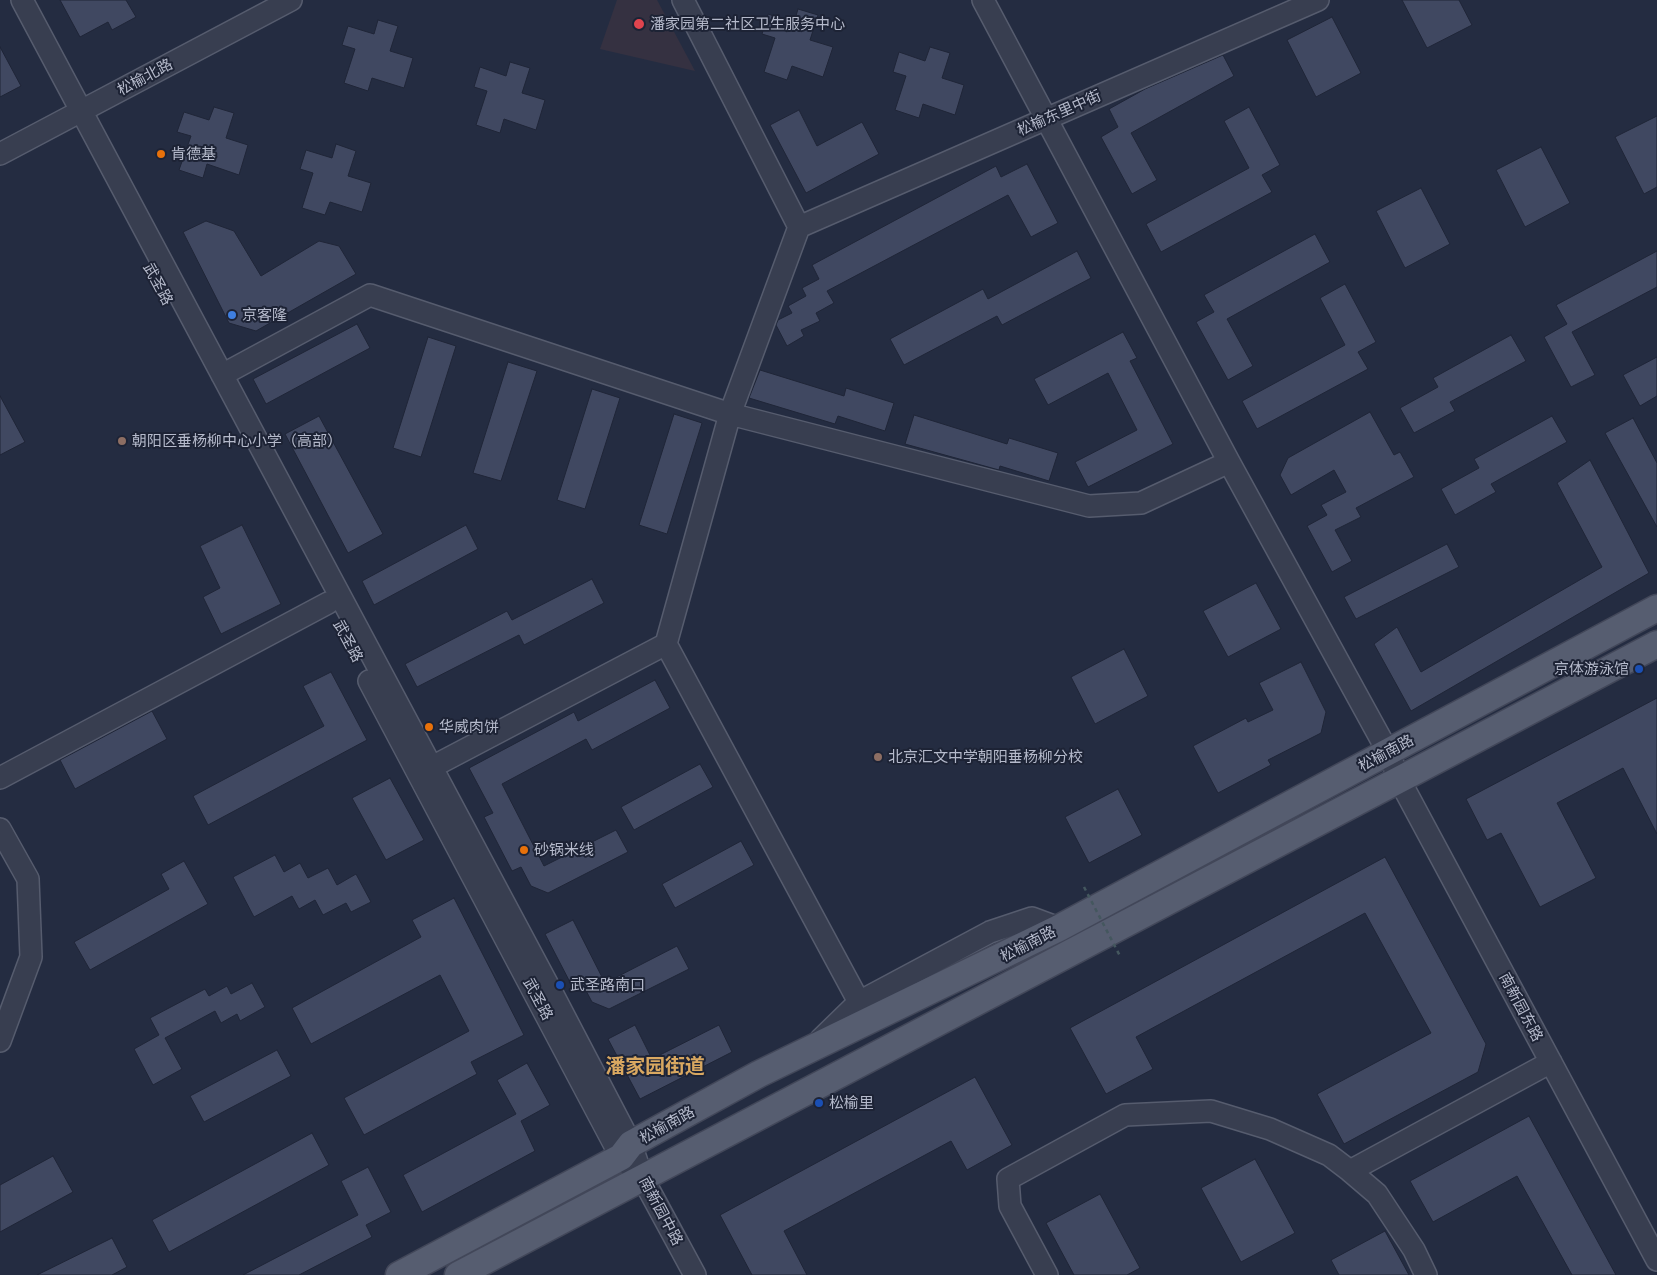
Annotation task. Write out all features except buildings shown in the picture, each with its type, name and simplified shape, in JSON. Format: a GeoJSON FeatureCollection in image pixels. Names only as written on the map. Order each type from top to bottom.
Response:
{"type":"FeatureCollection","features":[{"type":"Feature","properties":{"kind":"main road","name":"松榆南路"},"geometry":{"type":"LineString","coordinates":[[399,1275],[814,1046],[872,1021],[1059,928],[1657,608]]}},
{"type":"Feature","properties":{"kind":"main road","name":"松榆南路"},"geometry":{"type":"LineString","coordinates":[[458,1275],[1400,781],[1657,644]]}},
{"type":"Feature","properties":{"kind":"street","name":"武圣路"},"geometry":{"type":"LineString","coordinates":[[22,0],[75,108],[328,603],[626,1151]]}},
{"type":"Feature","properties":{"kind":"street","name":"松榆北路"},"geometry":{"type":"LineString","coordinates":[[0,154],[260,0]]}},
{"type":"Feature","properties":{"kind":"street","name":"松榆北路"},"geometry":{"type":"LineString","coordinates":[[0,138],[75,108],[291,0]]}},
{"type":"Feature","properties":{"kind":"street"},"geometry":{"type":"LineString","coordinates":[[683,0],[799,227],[730,414],[666,644],[859,1002]]}},
{"type":"Feature","properties":{"kind":"street","name":"南新园东路"},"geometry":{"type":"LineString","coordinates":[[983,0],[1230,462],[1388,752],[1400,781],[1657,1260]]}},
{"type":"Feature","properties":{"kind":"street","name":"松榆东里中街"},"geometry":{"type":"LineString","coordinates":[[799,227],[1318,0]]}},
{"type":"Feature","properties":{"kind":"street","name":"武圣路"},"geometry":{"type":"LineString","coordinates":[[75,108],[222,375],[432,767],[626,1151]]}},
{"type":"Feature","properties":{"kind":"street"},"geometry":{"type":"LineString","coordinates":[[222,375],[370,295],[730,414],[1089,506],[1141,503],[1230,462]]}},
{"type":"Feature","properties":{"kind":"street"},"geometry":{"type":"LineString","coordinates":[[0,778],[328,603]]}},
{"type":"Feature","properties":{"kind":"street"},"geometry":{"type":"LineString","coordinates":[[432,767],[666,644]]}},
{"type":"Feature","properties":{"kind":"street"},"geometry":{"type":"LineString","coordinates":[[0,829],[28,879],[31,957],[0,1041]]}},
{"type":"Feature","properties":{"kind":"street"},"geometry":{"type":"LineString","coordinates":[[814,1046],[859,1002],[990,932],[1032,918],[1059,928]]}},
{"type":"Feature","properties":{"kind":"street"},"geometry":{"type":"LineString","coordinates":[[1350,1171],[1551,1062]]}},
{"type":"Feature","properties":{"kind":"street"},"geometry":{"type":"LineString","coordinates":[[1047,1275],[1010,1206],[1008,1179],[1124,1115],[1211,1111],[1270,1129],[1329,1155],[1350,1171],[1377,1194],[1414,1250],[1426,1275]]}},
{"type":"Feature","properties":{"kind":"street","name":"南新园中路"},"geometry":{"type":"LineString","coordinates":[[626,1151],[695,1275]]}},
{"type":"Feature","properties":{"kind":"path"},"geometry":{"type":"LineString","coordinates":[[1084,887],[1120,956]]}},
{"type":"Feature","properties":{"kind":"shaded area","name":"潘家园第二社区卫生服务中心"},"geometry":{"type":"Polygon","coordinates":[[[617,0],[657,0],[695,71],[600,49],[617,0]]]}},
{"type":"Feature","properties":{"kind":"place","name":"潘家园第二社区卫生服务中心"},"geometry":{"type":"Point","coordinates":[639,24]}},
{"type":"Feature","properties":{"kind":"place","name":"肯德基"},"geometry":{"type":"Point","coordinates":[161,154]}},
{"type":"Feature","properties":{"kind":"place","name":"京客隆"},"geometry":{"type":"Point","coordinates":[232,315]}},
{"type":"Feature","properties":{"kind":"place","name":"朝阳区垂杨柳中心小学（高部）"},"geometry":{"type":"Point","coordinates":[122,441]}},
{"type":"Feature","properties":{"kind":"place","name":"京体游泳馆"},"geometry":{"type":"Point","coordinates":[1639,669]}},
{"type":"Feature","properties":{"kind":"place","name":"华威肉饼"},"geometry":{"type":"Point","coordinates":[429,727]}},
{"type":"Feature","properties":{"kind":"place","name":"北京汇文中学朝阳垂杨柳分校"},"geometry":{"type":"Point","coordinates":[878,757]}},
{"type":"Feature","properties":{"kind":"place","name":"砂锅米线"},"geometry":{"type":"Point","coordinates":[524,850]}},
{"type":"Feature","properties":{"kind":"place","name":"武圣路南口"},"geometry":{"type":"Point","coordinates":[560,985]}},
{"type":"Feature","properties":{"kind":"place","name":"松榆里"},"geometry":{"type":"Point","coordinates":[819,1103]}},
{"type":"Feature","properties":{"kind":"district","name":"潘家园街道"},"geometry":{"type":"Point","coordinates":[655,1066]}}]}
